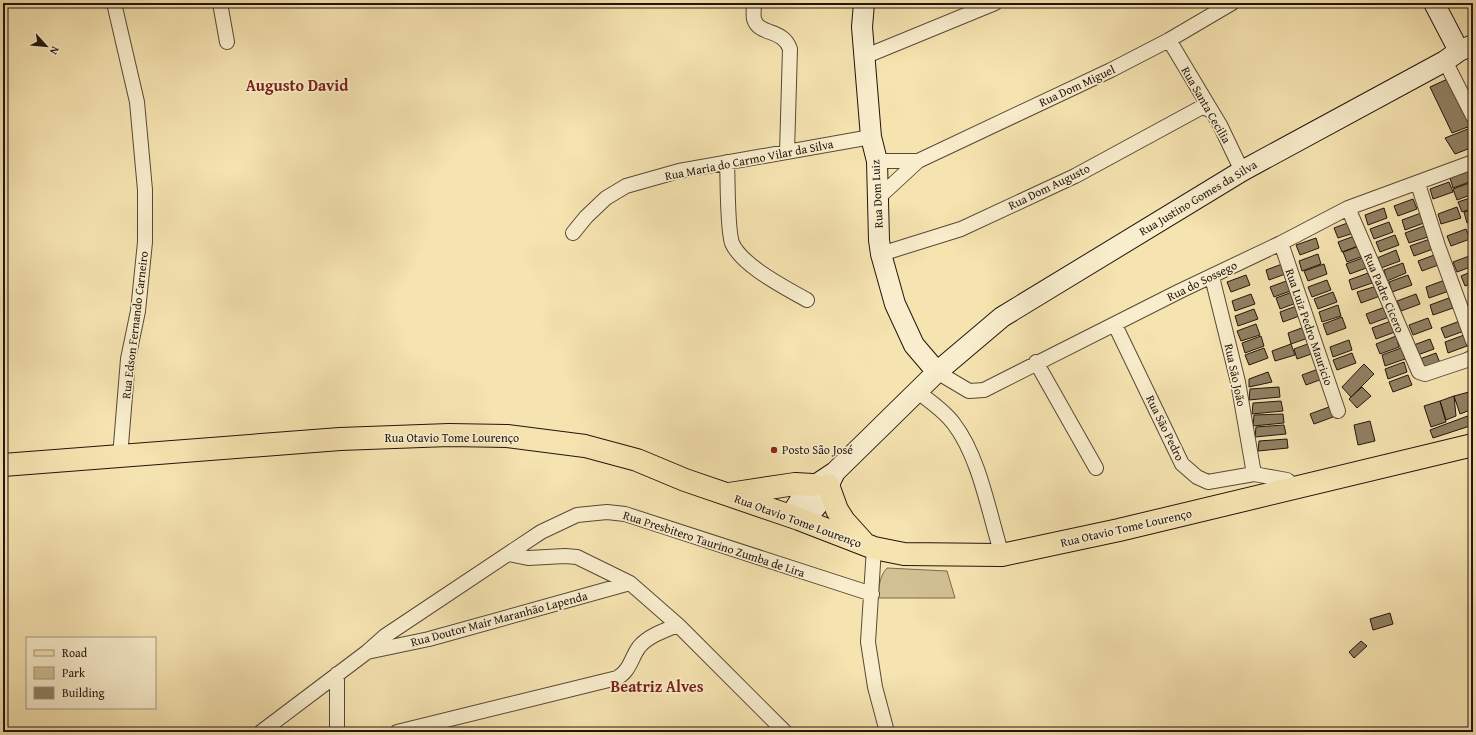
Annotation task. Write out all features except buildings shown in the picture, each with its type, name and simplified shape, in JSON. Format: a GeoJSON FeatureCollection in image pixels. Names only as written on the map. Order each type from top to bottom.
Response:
{"type":"FeatureCollection","features":[{"type":"Feature","properties":{"kind":"main road","name":"Rua Otavio Tome Lourenço"},"geometry":{"type":"LineString","coordinates":[[3,465],[340,439],[449,435],[507,436],[585,446],[637,460],[725,495],[799,519],[870,547],[904,554],[1002,555],[1119,530],[1473,445]]}},
{"type":"Feature","properties":{"kind":"main road"},"geometry":{"type":"LineString","coordinates":[[725,495],[825,481],[837,510],[844,521],[870,547]]}},
{"type":"Feature","properties":{"kind":"street","name":"Rua Edson Fernando Carneiro"},"geometry":{"type":"LineString","coordinates":[[115,3],[137,102],[145,190],[145,242],[138,311],[128,359],[120,457]]}},
{"type":"Feature","properties":{"kind":"street"},"geometry":{"type":"LineString","coordinates":[[220,3],[226,42]]}},
{"type":"Feature","properties":{"kind":"street","name":"Rua Dom Luiz"},"geometry":{"type":"LineString","coordinates":[[864,3],[862,27],[866,56],[871,137],[877,161],[881,254],[895,304],[914,345],[937,372]]}},
{"type":"Feature","properties":{"kind":"street"},"geometry":{"type":"LineString","coordinates":[[866,56],[995,3]]}},
{"type":"Feature","properties":{"kind":"street","name":"Rua Dom Miguel"},"geometry":{"type":"LineString","coordinates":[[878,198],[918,161],[1112,70],[1232,3]]}},
{"type":"Feature","properties":{"kind":"street"},"geometry":{"type":"LineString","coordinates":[[1434,3],[1459,52],[1473,116]]}},
{"type":"Feature","properties":{"kind":"street"},"geometry":{"type":"LineString","coordinates":[[754,7],[754,19],[757,24],[764,30],[780,34],[785,39],[790,49],[787,152]]}},
{"type":"Feature","properties":{"kind":"street","name":"Rua Santa Cecilia"},"geometry":{"type":"LineString","coordinates":[[1168,40],[1220,125],[1242,171]]}},
{"type":"Feature","properties":{"kind":"street","name":"Rua Justino Gomes da Silva"},"geometry":{"type":"LineString","coordinates":[[799,519],[794,510],[801,497],[825,481],[937,372],[1002,317],[1242,171],[1459,52]]}},
{"type":"Feature","properties":{"kind":"street","name":"Rua Dom Augusto"},"geometry":{"type":"LineString","coordinates":[[881,254],[960,229],[1076,176],[1202,107],[1210,110]]}},
{"type":"Feature","properties":{"kind":"street","name":"Rua Maria do Carmo Vilar da Silva"},"geometry":{"type":"LineString","coordinates":[[573,233],[606,198],[626,186],[679,171],[871,137]]}},
{"type":"Feature","properties":{"kind":"street","name":"Rua Dom Miguel"},"geometry":{"type":"LineString","coordinates":[[877,161],[918,161]]}},
{"type":"Feature","properties":{"kind":"street"},"geometry":{"type":"LineString","coordinates":[[727,162],[732,242],[738,252],[764,276],[807,300]]}},
{"type":"Feature","properties":{"kind":"street","name":"Rua do Sossego"},"geometry":{"type":"LineString","coordinates":[[937,372],[961,388],[976,392],[984,390],[1036,362],[1115,325],[1180,291],[1212,278],[1348,208],[1473,163]]}},
{"type":"Feature","properties":{"kind":"street"},"geometry":{"type":"LineString","coordinates":[[1418,184],[1438,246],[1473,341]]}},
{"type":"Feature","properties":{"kind":"street","name":"Rua Padre Cicero"},"geometry":{"type":"LineString","coordinates":[[1348,208],[1416,368],[1421,373],[1425,374],[1467,360],[1473,356]]}},
{"type":"Feature","properties":{"kind":"street","name":"Rua Luiz Pedro Mauricio"},"geometry":{"type":"LineString","coordinates":[[1281,243],[1338,411]]}},
{"type":"Feature","properties":{"kind":"street","name":"Rua São João"},"geometry":{"type":"LineString","coordinates":[[1212,278],[1238,382],[1254,474]]}},
{"type":"Feature","properties":{"kind":"street","name":"Rua São Pedro"},"geometry":{"type":"LineString","coordinates":[[1115,325],[1182,464],[1197,477],[1208,482],[1254,474],[1287,480],[1296,488]]}},
{"type":"Feature","properties":{"kind":"street"},"geometry":{"type":"LineString","coordinates":[[1036,362],[1096,468]]}},
{"type":"Feature","properties":{"kind":"street"},"geometry":{"type":"LineString","coordinates":[[917,391],[952,422],[964,439],[979,478],[1002,555]]}},
{"type":"Feature","properties":{"kind":"street","name":"Rua Presbitero Taurino Zumba de Lira"},"geometry":{"type":"LineString","coordinates":[[261,732],[367,652],[385,636],[542,532],[577,516],[607,512],[626,514],[872,594]]}},
{"type":"Feature","properties":{"kind":"street"},"geometry":{"type":"LineString","coordinates":[[870,547],[872,594],[868,642],[875,687],[887,732]]}},
{"type":"Feature","properties":{"kind":"street"},"geometry":{"type":"LineString","coordinates":[[509,554],[528,558],[565,556],[577,558],[630,583],[678,625],[785,732]]}},
{"type":"Feature","properties":{"kind":"street","name":"Rua Doutor Mair Maranhão Lapenda"},"geometry":{"type":"LineString","coordinates":[[367,652],[429,639],[630,583]]}},
{"type":"Feature","properties":{"kind":"street"},"geometry":{"type":"LineString","coordinates":[[397,732],[618,678],[627,671],[639,647],[646,641],[678,625]]}},
{"type":"Feature","properties":{"kind":"street"},"geometry":{"type":"LineString","coordinates":[[337,674],[337,732]]}},
{"type":"Feature","properties":{"kind":"green space"},"geometry":{"type":"Polygon","coordinates":[[[887,568],[947,571],[955,598],[878,598],[881,579],[887,568]]]}},
{"type":"Feature","properties":{"kind":"place","name":"Posto São José"},"geometry":{"type":"Point","coordinates":[774,450]}},
{"type":"Feature","properties":{"kind":"district","name":"Augusto David"},"geometry":{"type":"Point","coordinates":[297,85]}},
{"type":"Feature","properties":{"kind":"district","name":"Beatriz Alves"},"geometry":{"type":"Point","coordinates":[657,686]}}]}
